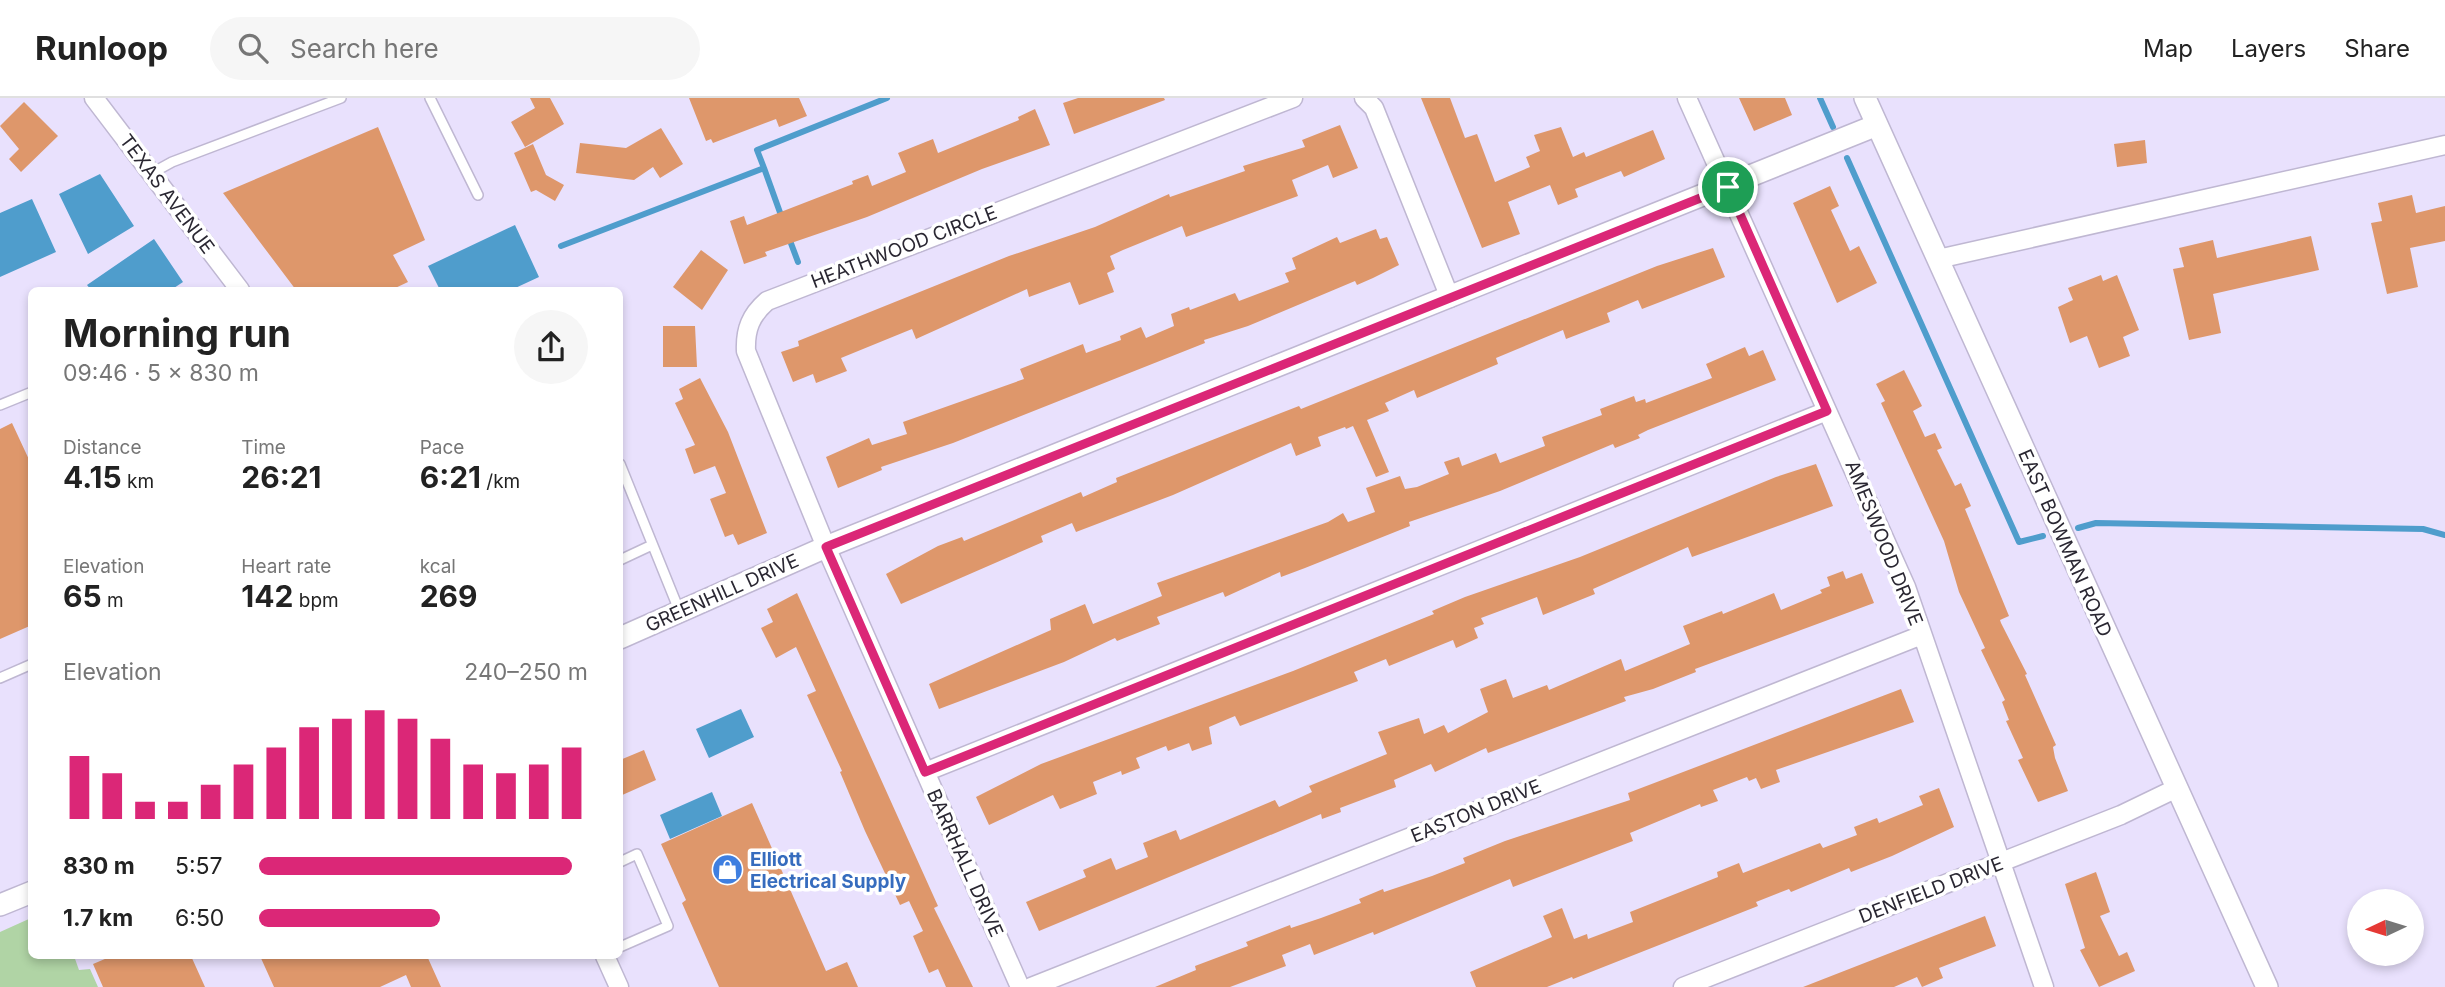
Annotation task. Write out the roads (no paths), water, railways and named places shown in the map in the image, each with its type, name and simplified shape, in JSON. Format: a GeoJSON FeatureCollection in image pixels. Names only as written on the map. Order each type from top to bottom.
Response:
{"type":"FeatureCollection","features":[{"type":"Feature","properties":{"kind":"street","name":"TEXAS AVENUE"},"geometry":{"type":"LineString","coordinates":[[94,98],[238,287]]}},
{"type":"Feature","properties":{"kind":"street","name":"HEATHWOOD CIRCLE"},"geometry":{"type":"LineString","coordinates":[[826,547],[746,351],[748,328],[758,308],[780,296],[1293,98]]}},
{"type":"Feature","properties":{"kind":"street"},"geometry":{"type":"LineString","coordinates":[[1364,98],[1374,108],[1450,298]]}},
{"type":"Feature","properties":{"kind":"street","name":"AMESWOOD DRIVE"},"geometry":{"type":"LineString","coordinates":[[1687,98],[1906,587],[2044,987]]}},
{"type":"Feature","properties":{"kind":"street","name":"EAST BOWMAN ROAD"},"geometry":{"type":"LineString","coordinates":[[1865,98],[2267,987]]}},
{"type":"Feature","properties":{"kind":"street","name":"GREENHILL DRIVE"},"geometry":{"type":"LineString","coordinates":[[623,637],[826,547],[1877,125]]}},
{"type":"Feature","properties":{"kind":"street"},"geometry":{"type":"LineString","coordinates":[[1938,259],[2445,145]]}},
{"type":"Feature","properties":{"kind":"street"},"geometry":{"type":"LineString","coordinates":[[925,772],[1827,411]]}},
{"type":"Feature","properties":{"kind":"street","name":"BARRHALL DRIVE"},"geometry":{"type":"LineString","coordinates":[[826,547],[1020,987]]}},
{"type":"Feature","properties":{"kind":"street","name":"EASTON DRIVE"},"geometry":{"type":"LineString","coordinates":[[1031,987],[1922,635]]}},
{"type":"Feature","properties":{"kind":"street","name":"DENFIELD DRIVE"},"geometry":{"type":"LineString","coordinates":[[1683,987],[2121,815],[2177,788]]}},
{"type":"Feature","properties":{"kind":"street"},"geometry":{"type":"LineString","coordinates":[[0,905],[28,894]]}},
{"type":"Feature","properties":{"kind":"street"},"geometry":{"type":"LineString","coordinates":[[606,959],[616,986]]}},
{"type":"Feature","properties":{"kind":"lane"},"geometry":{"type":"LineString","coordinates":[[152,173],[172,162],[341,98]]}},
{"type":"Feature","properties":{"kind":"lane"},"geometry":{"type":"LineString","coordinates":[[430,98],[478,195]]}},
{"type":"Feature","properties":{"kind":"lane"},"geometry":{"type":"LineString","coordinates":[[0,405],[28,394]]}},
{"type":"Feature","properties":{"kind":"lane"},"geometry":{"type":"LineString","coordinates":[[623,472],[679,612]]}},
{"type":"Feature","properties":{"kind":"lane"},"geometry":{"type":"LineString","coordinates":[[623,559],[652,545]]}},
{"type":"Feature","properties":{"kind":"lane"},"geometry":{"type":"LineString","coordinates":[[0,678],[28,666]]}},
{"type":"Feature","properties":{"kind":"lane"},"geometry":{"type":"LineString","coordinates":[[623,861],[637,854],[668,926],[623,946]]}},
{"type":"Feature","properties":{"kind":"water"},"geometry":{"type":"Polygon","coordinates":[[[100,174],[134,226],[88,254],[59,194],[100,174]]]}},
{"type":"Feature","properties":{"kind":"water"},"geometry":{"type":"Polygon","coordinates":[[[32,199],[56,252],[0,277],[0,213],[32,199]]]}},
{"type":"Feature","properties":{"kind":"water"},"geometry":{"type":"Polygon","coordinates":[[[515,225],[539,277],[517,287],[438,287],[428,266],[515,225]]]}},
{"type":"Feature","properties":{"kind":"water"},"geometry":{"type":"Polygon","coordinates":[[[154,239],[183,282],[176,287],[87,285],[154,239]]]}},
{"type":"Feature","properties":{"kind":"water"},"geometry":{"type":"Polygon","coordinates":[[[741,709],[754,737],[709,758],[696,729],[741,709]]]}},
{"type":"Feature","properties":{"kind":"water"},"geometry":{"type":"Polygon","coordinates":[[[712,792],[722,816],[670,839],[660,815],[712,792]]]}},
{"type":"Feature","properties":{"kind":"waterway"},"geometry":{"type":"LineString","coordinates":[[561,246],[764,168],[757,150],[887,98]]}},
{"type":"Feature","properties":{"kind":"waterway"},"geometry":{"type":"LineString","coordinates":[[1820,98],[1833,127]]}},
{"type":"Feature","properties":{"kind":"waterway"},"geometry":{"type":"LineString","coordinates":[[1847,158],[2019,542],[2043,536]]}},
{"type":"Feature","properties":{"kind":"waterway"},"geometry":{"type":"LineString","coordinates":[[764,168],[782,218]]}},
{"type":"Feature","properties":{"kind":"waterway"},"geometry":{"type":"LineString","coordinates":[[789,238],[798,262]]}},
{"type":"Feature","properties":{"kind":"waterway"},"geometry":{"type":"LineString","coordinates":[[2078,528],[2096,523],[2423,529],[2445,535]]}},
{"type":"Feature","properties":{"kind":"place","name":"Elliott Electrical Supply"},"geometry":{"type":"Point","coordinates":[727,870]}}]}
